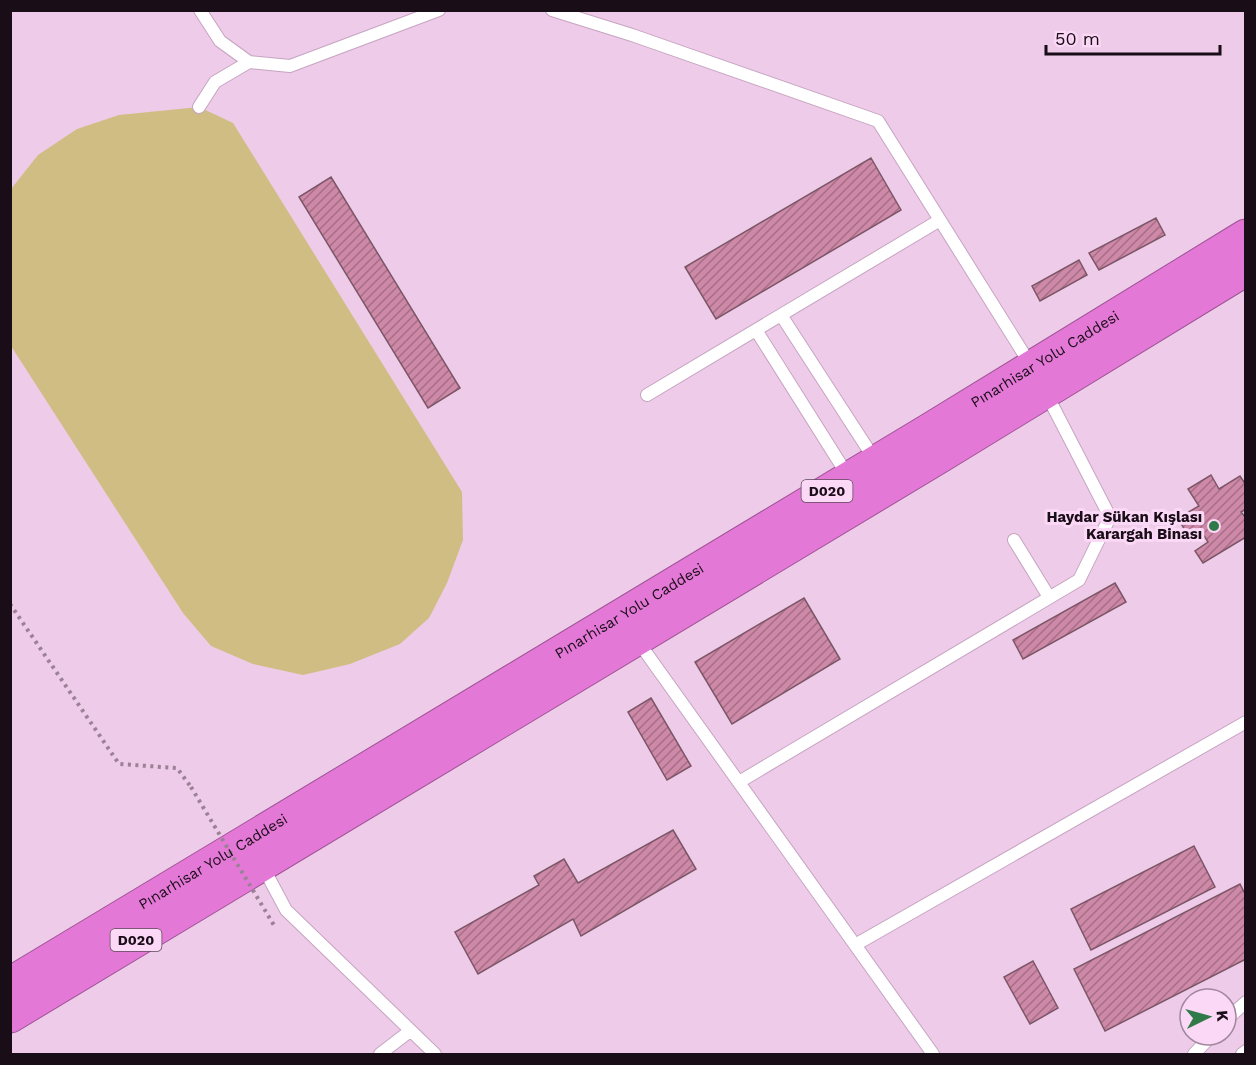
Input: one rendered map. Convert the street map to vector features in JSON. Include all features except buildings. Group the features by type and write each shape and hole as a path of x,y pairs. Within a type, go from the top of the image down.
{"highway":[{"name":"Pınarhisar Yolu Caddesi","path":"10,1016 255,853 1038,379 1245,236"},
{"name":"Pınarhisar Yolu Caddesi","path":"629,627 863,470 1245,269"},
{"name":"Pınarhisar Yolu Caddesi","path":"10,984 255,853"}],"lane":[{"path":"200,10 220,41 249,62 291,66 439,10"},
{"path":"552,10 632,35 878,121 1038,379 1110,517 1079,580 739,782"},
{"path":"199,107 215,82 249,62"},
{"path":"647,395 940,220"},
{"path":"781,315 863,470"},
{"path":"756,330 863,470"},
{"path":"1014,540 1049,597"},
{"path":"629,627 933,1054"},
{"path":"855,945 1245,722"},
{"path":"255,853 286,910 435,1054"},
{"path":"380,1054 410,1031"},
{"path":"1242,1054 1245,1051"}],"path":[{"path":"10,603 119,764 177,768 191,787 275,927"}],"shaded area":[{"path":"199,107 233,123 462,492 463,540 447,583 429,618 400,644 350,664 303,675 253,664 211,646 183,613 11,346 11,189 38,155 77,129 119,115"}],"place":[{"name":"Haydar Sükan Kışlası Karargah Binası","path":"1214,526"}]}
